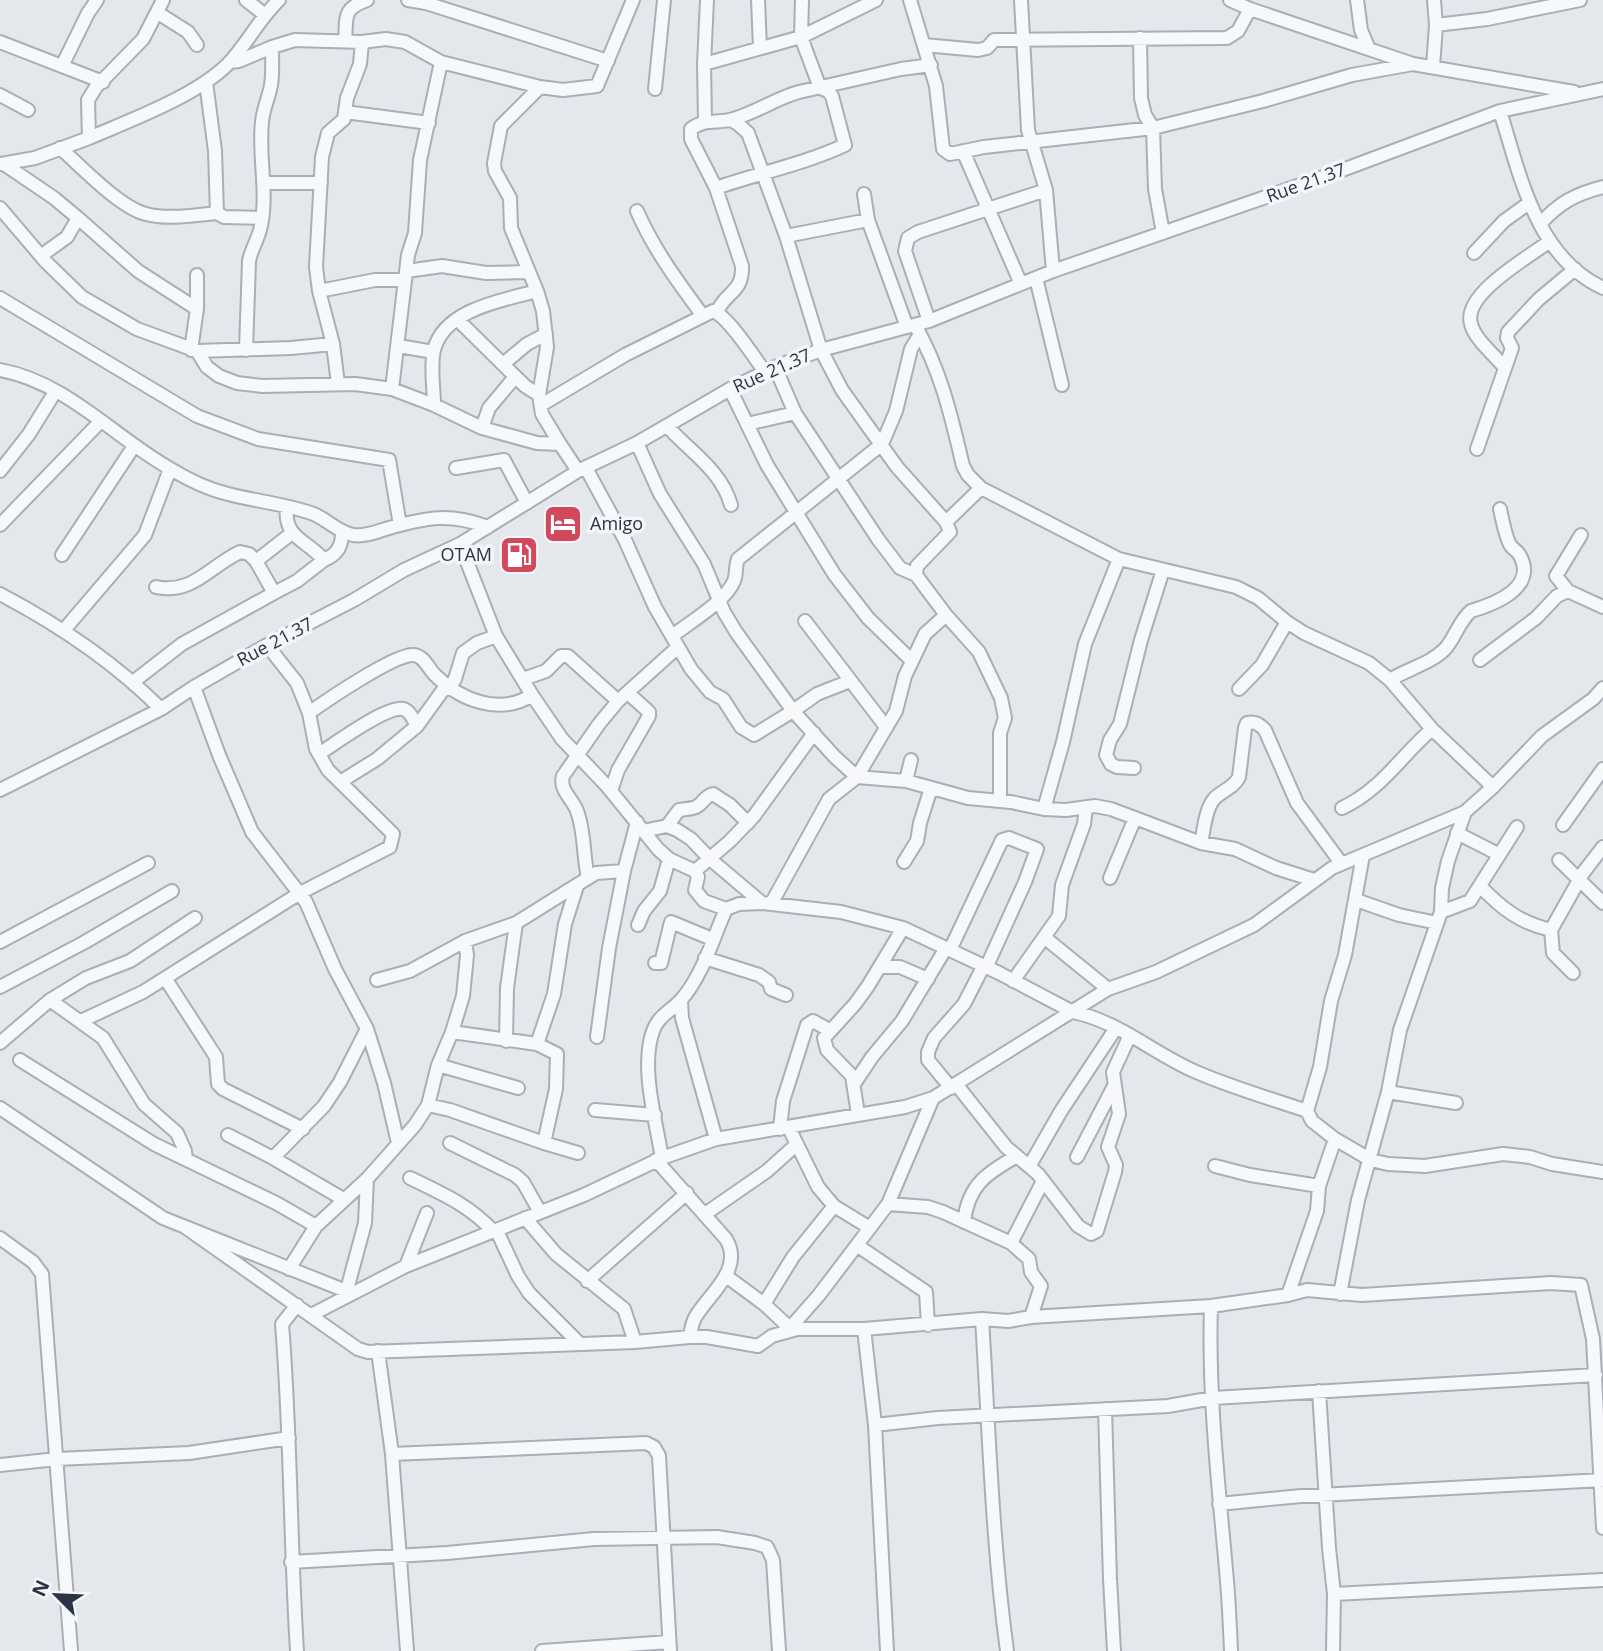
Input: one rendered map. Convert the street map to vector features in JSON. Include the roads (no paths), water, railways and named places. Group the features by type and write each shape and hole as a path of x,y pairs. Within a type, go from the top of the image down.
{"street":[{"path":"62,66 97,0"},
{"path":"89,138 88,100 96,87 142,39 163,0"},
{"path":"246,0 264,15"},
{"path":"2,164 35,158 89,138 156,109 206,82 230,62 264,15 279,0"},
{"path":"345,41 349,9 352,5 367,0"},
{"path":"408,0 426,1 608,61"},
{"path":"230,62 295,40 362,42 386,39 405,42 441,62 540,87 564,90 597,86 633,0"},
{"path":"655,89 664,0"},
{"path":"705,121 704,64 708,0"},
{"path":"758,0 760,48"},
{"path":"802,0 802,37 820,89"},
{"path":"910,0 936,86 943,149 950,154 1001,145 1153,128 1263,101 1352,75 1413,64"},
{"path":"1021,0 1027,119 1046,190 1053,271"},
{"path":"1230,0 1413,64 1586,93"},
{"path":"1357,0 1361,30 1369,49"},
{"path":"1433,67 1436,25 1434,0"},
{"path":"1506,0 1509,15"},
{"path":"1436,25 1509,15 1579,0"},
{"path":"704,64 802,37 871,2"},
{"path":"924,45 978,50 987,48 994,40 1227,38 1238,31 1250,9"},
{"path":"158,13 188,32 197,45"},
{"path":"1140,38 1141,98 1145,116 1153,128 1154,189 1163,233"},
{"path":"0,42 103,82"},
{"path":"338,384 333,344 319,291 316,242 325,140 333,128 342,122 360,64 362,42"},
{"path":"246,350 249,261 260,230 264,183 262,121 271,83 272,47"},
{"path":"392,389 406,276 415,233 420,160 441,62"},
{"path":"717,312 720,305 738,287 742,278 742,266 716,188 691,139 691,129 705,121 731,120 785,96 901,69 931,65"},
{"path":"206,82 215,151 217,213"},
{"path":"540,87 501,126 494,163 495,171 510,198 511,228 537,291 546,334 546,362 540,400 542,414 561,444 582,469 625,540 645,588 696,676 710,692 723,699 747,733 760,733 817,694 850,681"},
{"path":"716,188 762,172 816,159 845,145 832,96 828,91 820,89"},
{"name":"Rue 21.37","path":"0,790 161,709 267,645 354,600 404,570 460,544 582,469 637,443 770,369 821,350 914,329 1053,271 1329,175 1500,111 1603,89"},
{"path":"0,95 28,110"},
{"path":"1500,111 1529,203 1540,225 1550,241 1575,269 1603,288"},
{"path":"345,112 429,123"},
{"path":"731,120 748,134 786,236 821,350 842,390 913,487 951,528 917,566 916,575"},
{"path":"60,148 125,204 139,212 150,215 217,213 224,217 261,218"},
{"path":"963,151 1021,284"},
{"path":"2,164 54,198 138,271 197,309"},
{"path":"264,183 321,183"},
{"path":"1540,225 1561,203 1586,191 1603,187"},
{"path":"929,321 905,251 908,238 918,232 1046,190"},
{"path":"864,194 868,220 914,329 941,378 963,466 981,488 1119,559 1236,587 1258,598 1287,622 1368,663 1390,680 1432,729 1493,788"},
{"path":"1474,253 1504,221 1529,203"},
{"path":"637,211 664,263 703,316"},
{"path":"1,213 82,297 138,329 194,350 246,350 333,344"},
{"path":"43,255 67,237 78,218"},
{"path":"786,236 868,220"},
{"path":"1504,368 1475,334 1470,322 1470,311 1474,301 1499,278 1550,241"},
{"path":"319,291 406,276 442,266 486,272 528,272"},
{"path":"1477,449 1512,348 1507,338 1508,332 1539,299 1575,269"},
{"path":"197,275 194,350 213,372 237,383 275,387 338,384 392,389 435,405 482,428 537,443 561,444"},
{"path":"1036,278 1062,385"},
{"path":"435,405 433,352 445,331 457,319 478,306 537,291"},
{"path":"0,298 197,416 258,439 389,460 400,525"},
{"path":"540,400 708,312 717,312 770,369 795,414 895,562 905,571 916,575 946,615 979,652 1001,698 1005,718 1000,733 1000,801"},
{"path":"457,319 540,400"},
{"path":"537,1044 554,994 565,924 582,882 580,820 561,784 563,776 599,723 675,641 720,599 734,581 738,559 882,444 896,411 914,329"},
{"path":"503,364 546,334"},
{"path":"399,346 433,352"},
{"path":"0,370 25,377 79,404 134,446 170,468 226,494 310,512 354,535 366,535 400,525 455,517 488,527"},
{"path":"482,428 489,408 515,377"},
{"path":"730,389 767,465 816,547 854,602 911,660"},
{"path":"0,471 29,434 55,392"},
{"path":"747,424 795,414"},
{"path":"0,525 101,421"},
{"path":"667,426 707,464 731,505"},
{"path":"637,443 660,494 704,564 736,632 793,712 857,777 906,781 968,798 1044,809 1111,809 1201,843 1235,849 1276,869 1314,880"},
{"path":"62,555 134,446"},
{"path":"456,468 504,460 527,503"},
{"path":"64,629 145,535 170,468"},
{"path":"946,522 981,488"},
{"path":"286,507 287,525 292,533 324,560"},
{"path":"1390,680 1437,656 1453,639 1465,616 1471,611 1511,593 1518,587 1522,580 1522,561 1511,547 1500,509"},
{"path":"133,682 182,644 296,581 338,551 342,543 342,531"},
{"path":"256,561 292,533"},
{"path":"1581,535 1556,576 1568,591 1603,607"},
{"path":"460,544 496,636 562,739 669,859 695,871 698,877 695,890 704,901 726,909 739,904 767,903 841,912 903,928 1073,1012 1085,1014 1116,1028 1193,1071 1307,1111"},
{"path":"156,587 169,590 180,588 201,578 240,552 249,554 256,561 274,593"},
{"path":"1044,809 1063,742 1085,644 1119,559"},
{"path":"1134,768 1117,767 1111,764 1106,755 1111,736 1120,724 1141,640 1163,570"},
{"path":"1480,660 1536,618 1556,596 1568,591"},
{"path":"0,594 64,629 133,682 161,709"},
{"path":"767,903 829,799 857,777 896,711 911,660 925,634 946,615"},
{"path":"805,621 886,727"},
{"path":"1240,689 1262,665 1287,622"},
{"path":"340,782 377,759 417,726 443,690 450,687 463,653 477,643 496,636"},
{"path":"81,1021 143,992 300,893 390,847 393,834 328,770 311,732 309,713 297,683 267,645"},
{"path":"309,713 333,695 395,661 414,654 419,656 436,677 473,699 496,706 516,703 533,695"},
{"path":"523,679 546,670 561,656 568,656 623,697 649,712 618,770 611,791"},
{"path":"194,687 252,832 306,902 335,969 367,1029 384,1083 398,1143"},
{"path":"311,1315 345,1294 406,1266 584,1195 659,1159 716,1139 905,1107 933,1098 1108,989 1156,972 1254,925 1314,880 1342,863 1465,813 1493,788 1542,736 1593,699 1603,688"},
{"path":"319,754 372,720 401,709 406,710 417,726"},
{"path":"1201,843 1210,806 1215,798 1237,782 1245,728 1247,723 1253,722 1265,730 1297,803 1342,863"},
{"path":"1342,808 1378,786 1398,761 1432,729"},
{"path":"695,871 748,823 773,793 814,733"},
{"path":"906,781 911,760"},
{"path":"1563,825 1603,769"},
{"path":"904,862 917,841 919,823 931,788"},
{"path":"667,826 679,810 699,805 706,796 713,793 748,823"},
{"path":"1013,981 1059,916 1062,885 1084,824 1086,807"},
{"path":"1340,1294 1358,1200 1388,1092 1399,1030 1439,918 1442,887 1465,813"},
{"path":"1110,878 1135,818"},
{"path":"640,826 667,826 691,839 710,859 767,903"},
{"path":"597,1037 609,948 624,871 640,826"},
{"path":"1356,900 1399,915 1439,918 1469,901 1517,827"},
{"path":"1457,833 1498,855"},
{"path":"854,1084 902,1021 948,949 1002,840 1009,838 1037,849 1025,882 985,967 964,1004 934,1038 928,1052 928,1060 1017,1156 1030,1165 1078,1226 1088,1234 1095,1233 1116,1165 1108,1147 1119,1114 1113,1069 1130,1035"},
{"path":"1573,973 1553,953 1551,930 1578,882 1603,847"},
{"path":"1363,855 1345,955 1329,1013 1320,1067 1307,1111 1312,1121 1335,1139 1371,1160 1424,1166 1503,1154 1603,1172"},
{"path":"638,925 644,911 660,891 669,859"},
{"path":"1559,860 1578,882 1603,903"},
{"path":"0,942 148,863"},
{"path":"377,980 410,971 465,942 516,923 596,873 624,871"},
{"path":"1480,886 1501,908 1514,917 1551,930"},
{"path":"0,987 85,942 172,891"},
{"path":"690,1337 697,1314 726,1276 731,1248 659,1159 649,1075 651,1038 662,1016 681,1000 705,958 726,909"},
{"path":"0,1043 50,1000 86,978 130,961 195,918"},
{"path":"655,963 661,963 671,922 712,939"},
{"path":"506,1041 507,988 516,923"},
{"path":"858,1114 854,1084 849,1072 825,1047 824,1038 855,1004 903,928"},
{"path":"1044,937 1108,989"},
{"path":"289,1269 316,1226 367,1179 415,1125 428,1105 438,1065 463,996 467,955 465,942"},
{"path":"705,958 760,975 769,982 771,989 786,995"},
{"path":"880,967 900,967 928,979"},
{"path":"165,978 216,1057 218,1084 303,1129"},
{"path":"50,1000 103,1038 144,1104 177,1133 186,1159"},
{"path":"681,1000 682,1018 716,1139"},
{"path":"829,1030 813,1021 807,1026 785,1094 785,1129 797,1144 818,1186 834,1206 870,1228"},
{"path":"1030,1165 1060,1111 1116,1028"},
{"path":"273,1158 324,1107 367,1029"},
{"path":"452,1032 537,1044 557,1054 556,1088 544,1143"},
{"path":"20,1060 154,1144 276,1203 316,1226"},
{"path":"438,1065 518,1088"},
{"path":"1077,1157 1115,1086"},
{"path":"1388,1092 1456,1103"},
{"path":"791,1329 888,1204 933,1098"},
{"path":"428,1105 578,1153"},
{"path":"0,1108 163,1218 345,1294"},
{"path":"595,1110 655,1115"},
{"path":"228,1135 343,1199"},
{"path":"1288,1295 1317,1211 1319,1186 1335,1139"},
{"path":"450,1143 515,1175 523,1182 540,1212"},
{"path":"705,1214 767,1171 797,1144"},
{"path":"964,1222 969,1198 982,1179 1017,1156"},
{"path":"1215,1166 1250,1175 1319,1186"},
{"path":"410,1178 455,1199 476,1213 495,1231 529,1293 580,1343"},
{"path":"345,1294 365,1223 367,1179"},
{"path":"1011,1243 1044,1181"},
{"path":"587,1281 687,1193"},
{"path":"888,1204 928,1208 1011,1243 1029,1259 1031,1272 1040,1282 1041,1289 1031,1317"},
{"path":"764,1304 793,1257 834,1206"},
{"path":"406,1266 428,1213"},
{"path":"525,1218 556,1254 624,1309 635,1342"},
{"path":"185,1227 358,1349 378,1351 635,1342 690,1337 707,1337 758,1346 772,1336 791,1329 864,1329 1211,1306 1307,1290 1340,1294 1391,1294 1550,1283 1581,1285 1593,1339 1603,1528"},
{"path":"0,1238 33,1262 42,1273 71,1651"},
{"path":"858,1245 926,1292 928,1325"},
{"path":"726,1276 764,1304 791,1329"},
{"path":"297,1305 282,1324 289,1438 291,1562 298,1651"},
{"path":"1211,1306 1210,1341 1219,1504 1228,1584 1231,1651"},
{"path":"982,1320 986,1416 1007,1651"},
{"path":"864,1329 875,1424 887,1651"},
{"path":"378,1351 392,1454 407,1651"},
{"path":"875,1424 938,1418 1168,1406 1213,1398 1596,1375"},
{"path":"1319,1391 1334,1594 1333,1651"},
{"path":"1105,1409 1114,1651"},
{"path":"0,1465 57,1459 189,1453 289,1438"},
{"path":"392,1454 646,1443 654,1447 659,1457 669,1646 542,1651"},
{"path":"1219,1504 1602,1481"},
{"path":"291,1562 594,1539 717,1536 767,1547 773,1560 779,1651"},
{"path":"1334,1594 1603,1580"}],"place":[{"name":"Amigo","path":"563,524"},
{"name":"OTAM","path":"519,555"}]}
